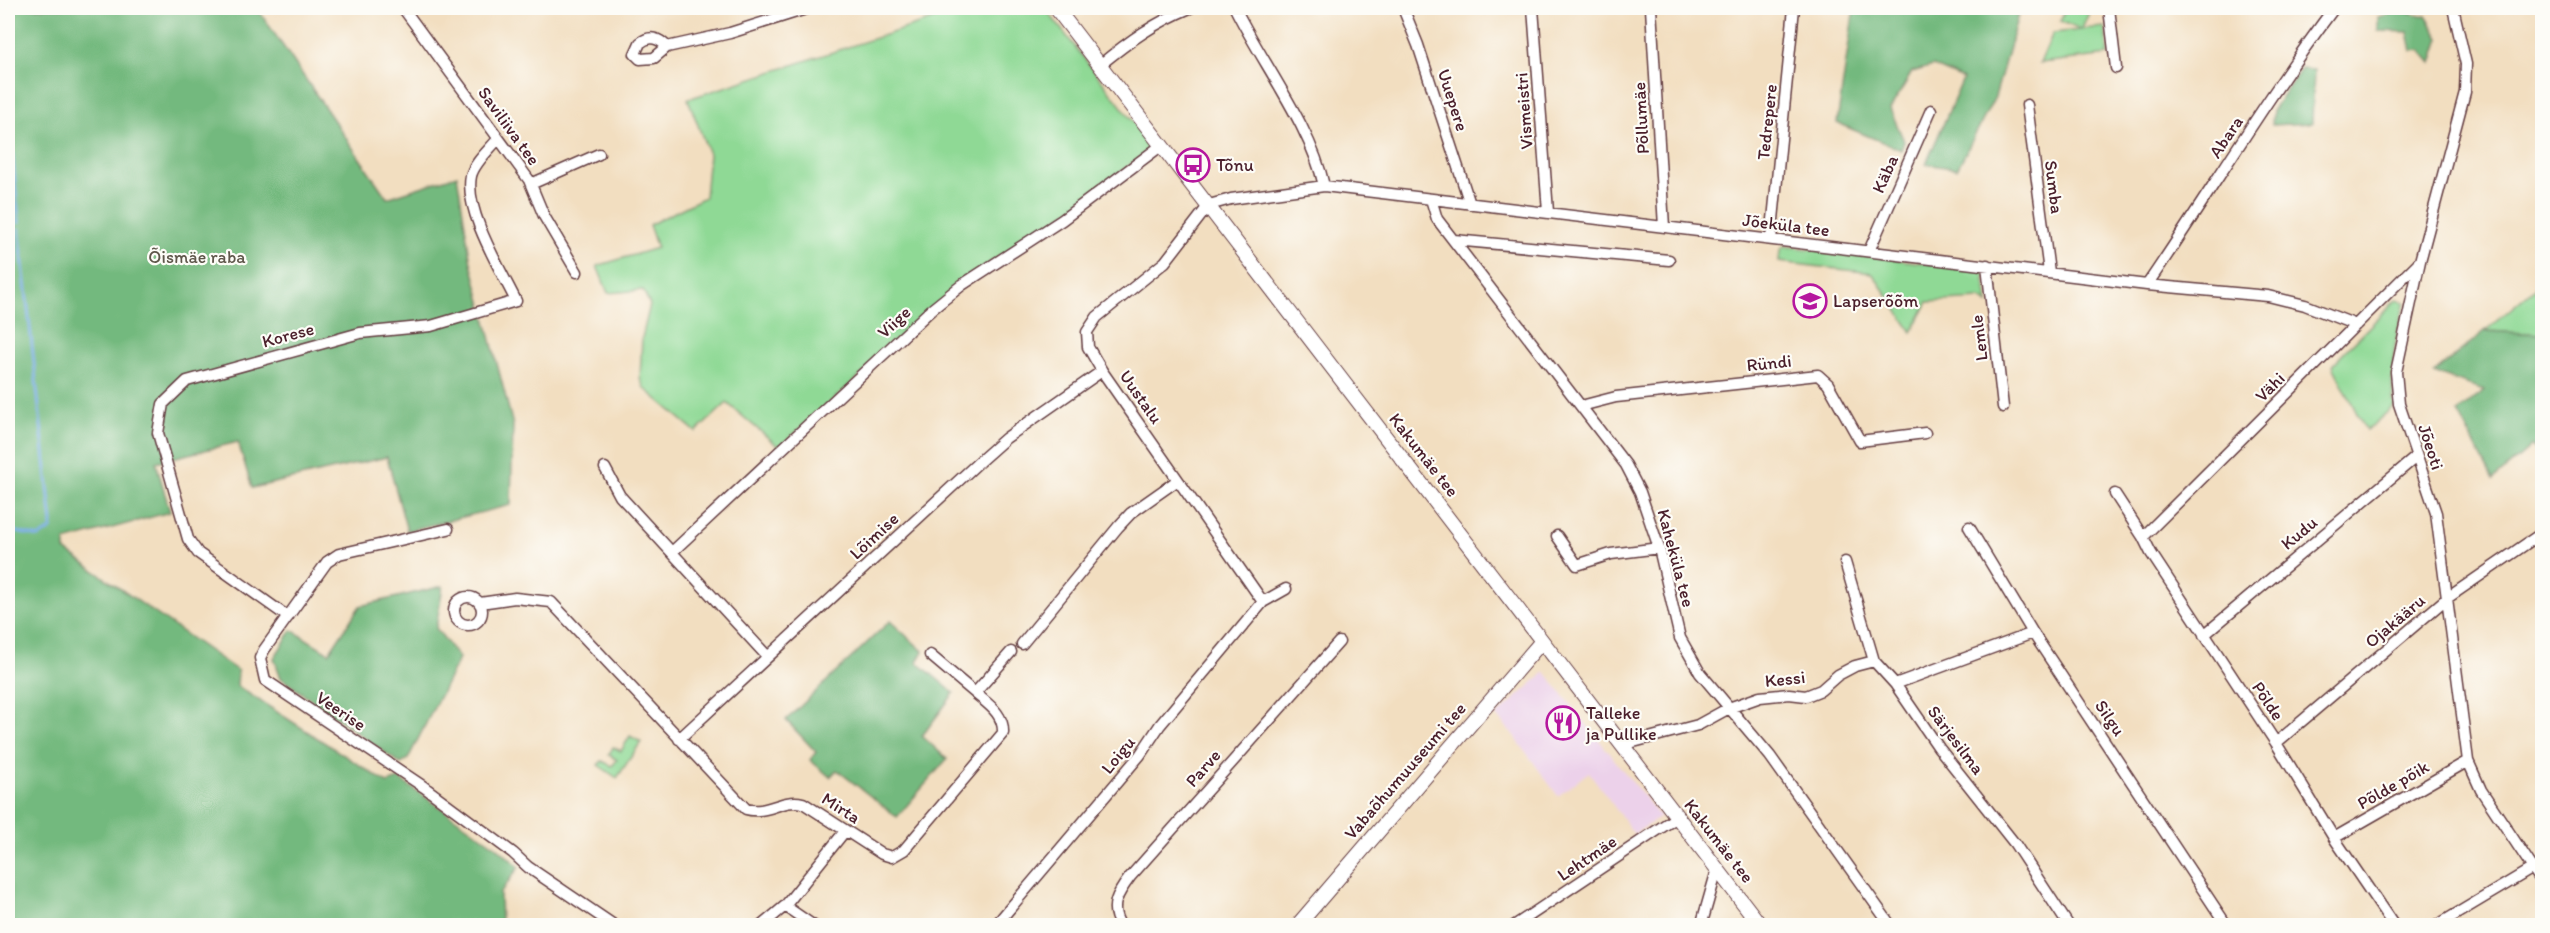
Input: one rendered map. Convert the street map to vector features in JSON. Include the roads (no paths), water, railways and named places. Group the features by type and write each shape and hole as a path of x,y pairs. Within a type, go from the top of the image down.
{"street":[{"name":"Saviliiva tee","path":"403,8 531,184 544,216 577,272"},
{"path":"667,47 660,40 649,38 637,47 636,57 654,58 667,47 730,33 809,8"},
{"name":"Kakumäe tee","path":"1056,8 1493,574 1761,926"},
{"path":"1100,65 1131,39 1167,18 1190,8"},
{"path":"1235,8 1287,99 1320,167 1324,186"},
{"name":"Uuepere","path":"1403,8 1418,45 1470,204"},
{"name":"Vismeistri","path":"1533,8 1548,213"},
{"name":"Põllumäe","path":"1651,8 1664,227"},
{"name":"Tedrepere","path":"1771,240 1794,8"},
{"path":"2109,8 2116,68"},
{"name":"Abara","path":"2147,285 2253,127 2288,69 2334,8"},
{"name":"Jõeoti","path":"2453,8 2466,64 2465,92 2420,261 2396,372 2400,404 2436,513 2468,760 2481,790 2542,882"},
{"name":"Sumba","path":"2027,105 2049,272"},
{"name":"Käba","path":"1869,251 1931,110"},
{"name":"Korese","path":"288,617 198,553 188,539 158,433 163,404 187,381 230,368 360,333 431,326 516,301 480,225 472,201 471,176 475,167 498,139"},
{"name":"Viige","path":"672,552 930,310 962,285 1062,220 1162,145"},
{"path":"531,184 599,154"},
{"name":"Jõeküla tee","path":"1209,205 1231,199 1324,186 2147,285 2268,296 2305,305 2356,325"},
{"name":"Kaheküla tee","path":"1431,199 1437,219 1626,465 1641,492 1659,548 1680,638 1700,673 1770,756 1891,926"},
{"name":"Uustalu","path":"1209,205 1165,262 1097,317 1086,332 1088,346 1102,371 1263,602"},
{"path":"1454,240 1669,260"},
{"name":"Vähi","path":"2143,537 2420,261"},
{"name":"Lemle","path":"1986,265 2003,407"},
{"name":"Lõimise","path":"679,739 1006,438 1102,371"},
{"name":"Ründi","path":"1581,406 1616,397 1818,375 1828,384 1860,441 1925,433"},
{"name":"Kudu","path":"2204,635 2416,457"},
{"path":"605,468 620,496 767,656"},
{"path":"1022,644 1131,513 1178,480"},
{"name":"Põlde","path":"2115,494 2143,537 2151,554 2276,743 2334,838 2394,926"},
{"name":"Silgu","path":"1969,527 2033,633 2227,926"},
{"name":"Veerise","path":"448,529 339,554 327,562 260,658 265,680 424,787 513,853 528,867 615,926"},
{"name":"Ojakääru","path":"2276,743 2446,599 2542,533"},
{"path":"1557,536 1577,565 1611,554 1659,548"},
{"name":"Särjesilma","path":"1845,562 1874,661 1895,684 1939,747 2014,844 2069,926"},
{"path":"1263,602 1286,589"},
{"name":"Mirta","path":"480,603 515,598 551,602 746,809 764,811 792,800 803,803 882,854 892,857 904,850 1004,733 1004,723 1000,716 975,693"},
{"name":"Loigu","path":"995,926 1140,755 1160,725 1263,602"},
{"path":"1895,684 2033,633"},
{"name":"Vabaõhumuuseumi tee","path":"1297,926 1542,641"},
{"name":"Parve","path":"1121,926 1116,918 1114,904 1118,893 1130,877 1339,642"},
{"path":"930,656 975,693 1011,652"},
{"name":"Kessi","path":"1622,746 1698,725 1729,708 1761,698 1789,694 1806,696 1821,690 1838,675 1855,666 1874,661"},
{"name":"Põlde põik","path":"2334,838 2468,760"},
{"name":"Lehtmäe","path":"1515,926 1677,817"},
{"path":"761,926 785,906 845,831"},
{"path":"2436,926 2532,868"},
{"path":"1701,926 1715,877 1720,872"},
{"path":"785,906 814,926"}],"waterway":[{"path":"8,111 19,223"},
{"path":"8,530 39,537 51,529 52,523 19,229"}],"place":[{"name":"Tõnu","path":"1193,165"},
{"name":"Lapserõõm","path":"1810,301"},
{"name":"Talleke ja Pullike","path":"1563,723"}],"park label":[{"name":"Õismäe raba","path":"197,257"}]}
